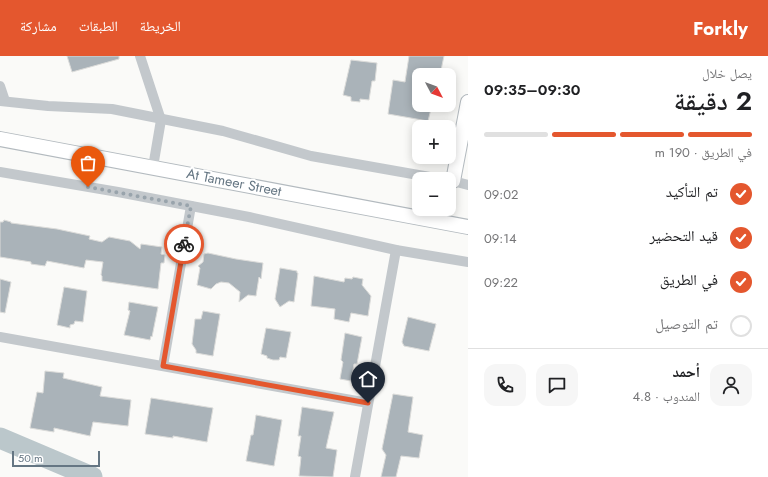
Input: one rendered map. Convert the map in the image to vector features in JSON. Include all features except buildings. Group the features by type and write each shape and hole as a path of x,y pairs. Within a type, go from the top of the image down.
{"main road":[{"path":"450,172 468,102"},
{"name":"At Tameer Street","path":"0,139 462,225"},
{"path":"462,225 468,232"}],"street":[{"path":"140,56 161,120 154,167"},
{"path":"0,86 3,101 48,106 112,109 161,120 223,131 311,156 412,174"},
{"path":"0,172 118,192 249,217 396,250 468,262"},
{"path":"456,182 468,184"},
{"path":"163,366 191,206"},
{"path":"355,477 396,250"},
{"path":"0,337 368,403"}],"waterway":[{"path":"0,438 92,477"}],"way so far":[{"path":"88,187 191,206 184,244"}],"route":[{"path":"184,244 163,366 368,403"}]}
